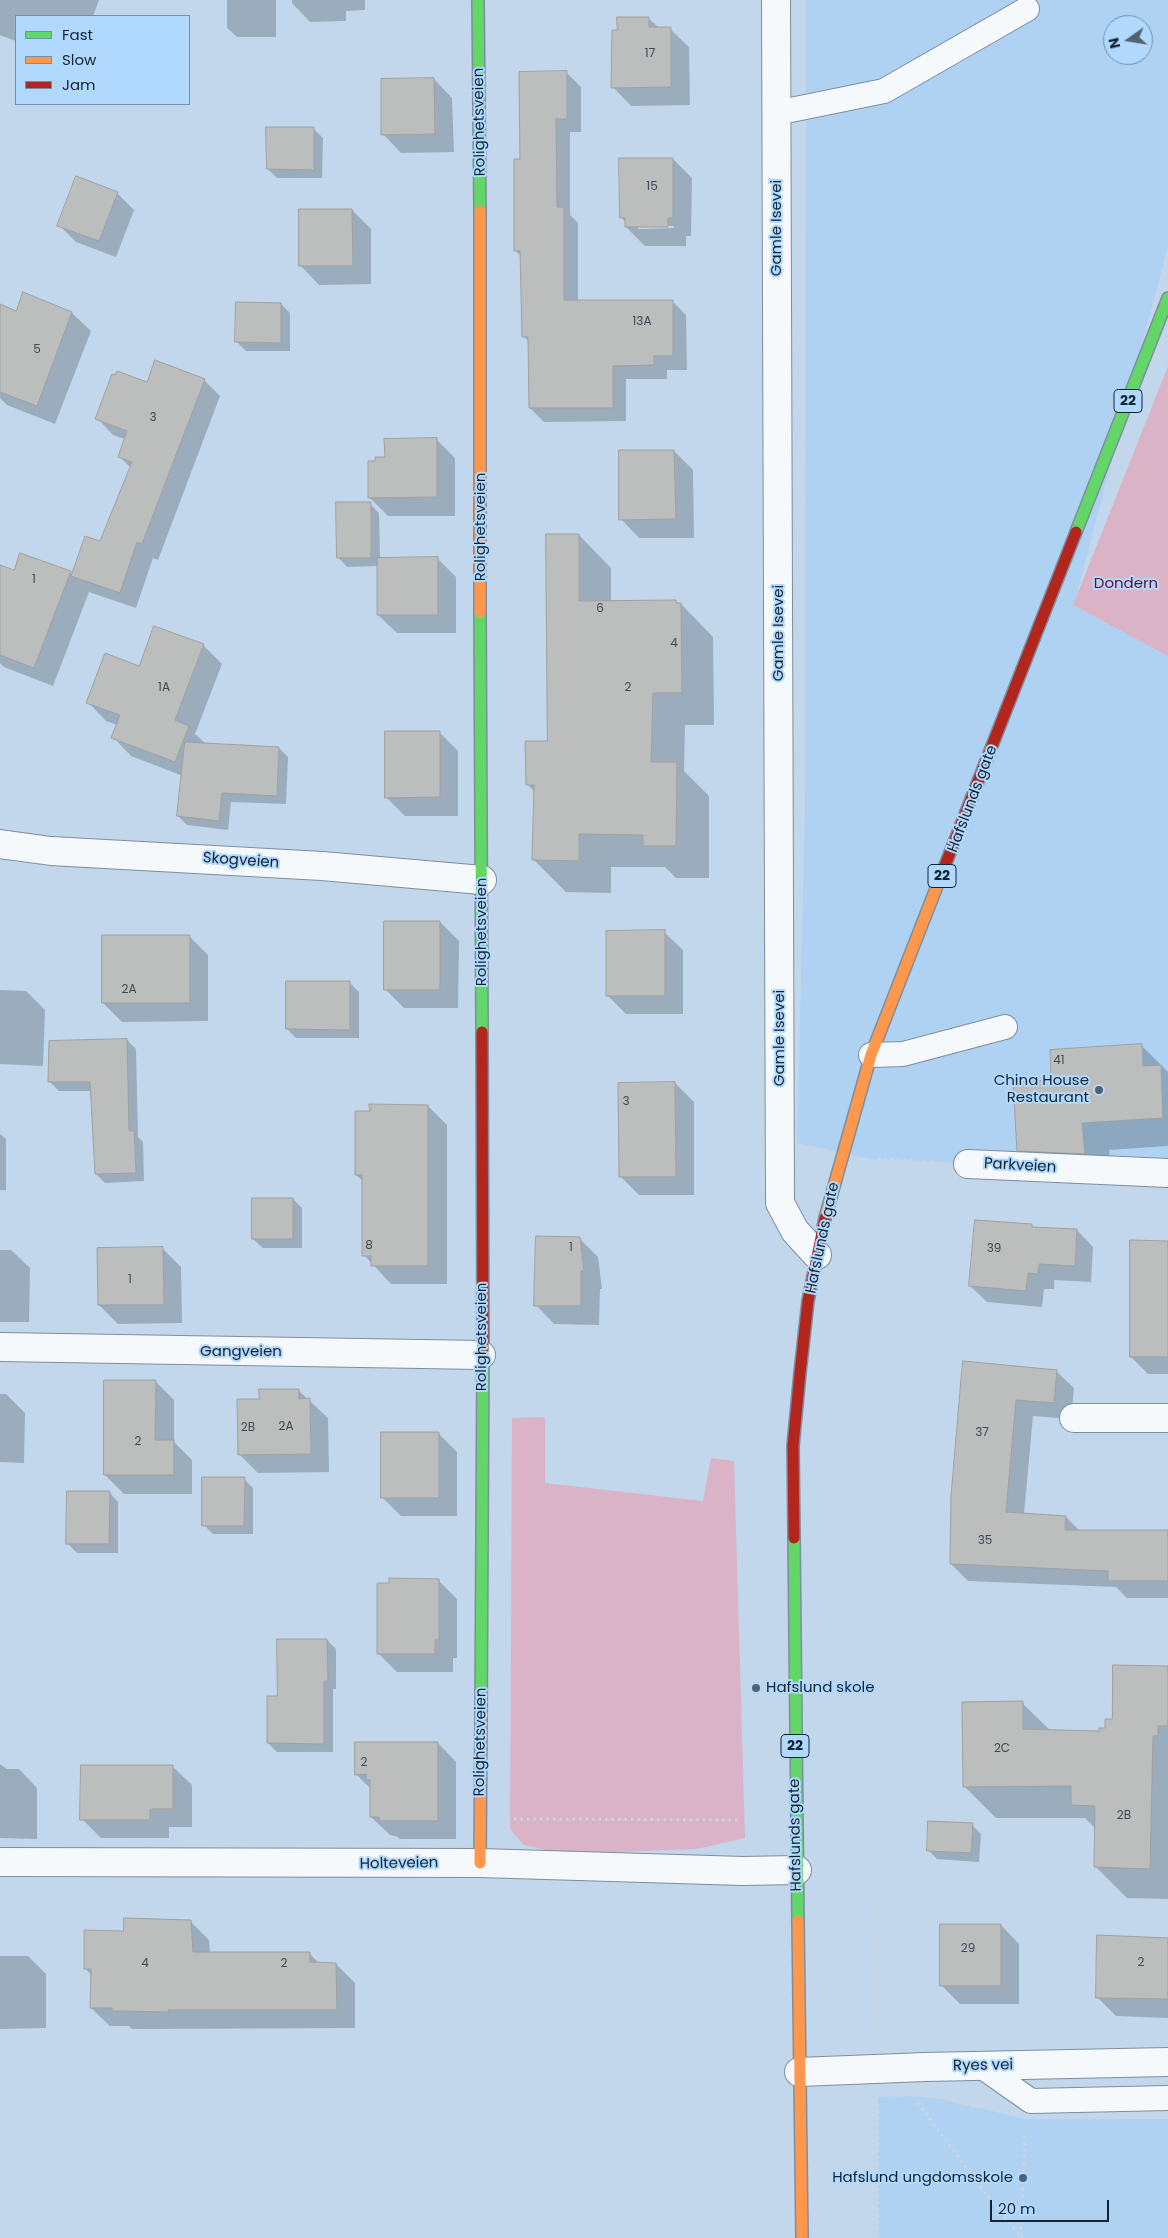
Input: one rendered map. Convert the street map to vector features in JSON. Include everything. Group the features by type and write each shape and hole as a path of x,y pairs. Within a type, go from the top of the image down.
{"main road":[{"name":"Rolighetsveien","path":"478,0 481,227 482,880 482,1718 480,1863"},
{"name":"Hafslunds gate","path":"802,2238 792,1446 803,1339 817,1255 842,1153 871,1055 1168,298"}],"street":[{"name":"Gamle Isevei","path":"776,0 780,1203 794,1231 817,1255"},
{"name":"Skogveien","path":"0,844 51,851 313,865 482,880"},
{"name":"Parkveien","path":"968,1164 1168,1173"},
{"name":"Gangveien","path":"0,1347 189,1352 481,1355"},
{"path":"1074,1418 1168,1418"},
{"name":"Holteveien","path":"0,1862 480,1863 743,1871 797,1870"},
{"name":"Ryes vei","path":"799,2072 1168,2062"}],"lane":[{"path":"776,113 884,91 1027,9"},
{"path":"871,1055 903,1054 1005,1027"},
{"path":"981,2066 1031,2101 1168,2098"}],"path":[{"name":"Parkveien","path":"872,1159 968,1164"},
{"path":"480,1819 741,1820"},
{"path":"848,1821 874,1819 878,2238"},
{"path":"913,2096 992,2202 1021,2237"},
{"path":"1021,2237 1025,2119 1031,2101"}],"shaded area":[{"path":"806,0 1168,0 1168,246 1074,605 1168,656 1168,1173 872,1159 797,1143 805,804"},
{"name":"Hafslund ungdomsskole","path":"913,2096 942,2099 1025,2119 1168,2119 1168,2238 878,2238 878,2097"}],"green space":[{"name":"Dondern","path":"1168,366 1168,656 1073,605"},
{"path":"545,1417 545,1483 703,1501 711,1458 734,1461 745,1838 697,1849 563,1854 524,1845 510,1829 512,1418"}],"building":[{"path":"617,17 649,17 649,27 671,27 671,87 611,88 612,30 617,30"},
{"path":"567,71 567,119 556,119 557,207 564,207 564,300 673,300 673,356 654,356 654,365 613,366 613,408 529,408 528,337 522,337 520,251 514,251 514,159 520,159 519,72"},
{"path":"434,78 435,134 381,135 381,79"},
{"path":"266,127 314,127 314,170 267,169"},
{"path":"619,158 673,158 673,218 668,218 668,227 625,227 625,218 620,218"},
{"path":"76,176 118,192 99,241 57,226"},
{"path":"299,209 352,209 353,266 299,266"},
{"path":"23,292 72,312 37,406 0,392 0,304 16,311"},
{"path":"236,302 281,303 281,343 235,342"},
{"path":"155,360 205,379 142,544 137,542 120,593 71,576 85,536 100,541 132,462 118,457 127,431 95,419 112,374 115,375 117,371 147,382"},
{"path":"437,438 437,497 368,498 368,461 375,461 375,457 385,457 384,439"},
{"path":"619,450 674,450 676,519 619,520"},
{"path":"336,502 371,502 371,558 337,558"},
{"path":"546,534 579,534 579,601 676,600 676,603 681,603 682,693 653,693 651,762 677,762 676,846 643,846 643,835 579,834 579,861 532,860 534,785 526,785 525,741 547,741"},
{"path":"20,553 71,571 34,668 0,655 0,565 14,570"},
{"path":"438,557 438,615 377,615 377,558"},
{"path":"154,626 204,644 175,720 189,726 175,762 111,738 120,715 86,703 105,653 139,666"},
{"path":"385,731 440,731 440,797 385,798"},
{"path":"185,742 279,747 277,796 222,793 219,821 177,816"},
{"path":"384,921 440,921 440,990 384,990"},
{"path":"665,930 665,996 606,996 606,931"},
{"path":"102,935 190,935 190,1003 102,1003"},
{"path":"286,981 350,981 350,1030 286,1029"},
{"path":"127,1039 129,1131 134,1131 136,1173 95,1174 90,1082 48,1082 49,1041"},
{"path":"1142,1044 1143,1066 1161,1065 1163,1118 1082,1123 1085,1154 1017,1151 1013,1082 1051,1080 1050,1050"},
{"path":"675,1082 676,1177 619,1177 618,1083"},
{"path":"369,1104 428,1105 428,1266 371,1266 371,1256 362,1256 362,1175 355,1175 355,1111 370,1111"},
{"path":"252,1198 293,1198 293,1239 252,1239"},
{"path":"975,1220 1032,1224 1032,1227 1077,1229 1075,1266 1039,1264 1038,1274 1028,1273 1026,1291 969,1286"},
{"path":"536,1236 580,1237 584,1271 581,1271 581,1306 534,1306"},
{"path":"1130,1240 1168,1241 1168,1357 1130,1357"},
{"path":"163,1247 164,1305 98,1305 97,1248"},
{"path":"963,1361 1057,1370 1054,1403 1016,1400 1006,1512 1066,1516 1065,1530 1168,1530 1168,1581 1108,1581 1108,1571 950,1564 951,1496"},
{"path":"104,1380 156,1380 155,1440 174,1440 174,1475 104,1475"},
{"path":"259,1389 299,1389 299,1399 310,1398 311,1454 238,1455 237,1399 259,1399"},
{"path":"381,1432 439,1432 439,1498 381,1498"},
{"path":"202,1477 245,1477 244,1526 202,1526"},
{"path":"67,1491 110,1491 109,1544 66,1544"},
{"path":"389,1578 439,1579 439,1640 435,1640 435,1654 377,1654 377,1583 389,1583"},
{"path":"277,1639 327,1639 328,1681 324,1681 324,1744 267,1743 267,1696 277,1696"},
{"path":"1113,1665 1168,1666 1168,1726 1158,1726 1158,1736 1153,1736 1150,1869 1094,1867 1095,1806 1071,1805 1071,1786 963,1787 962,1702 1023,1701 1023,1729 1099,1731 1099,1728 1105,1728 1105,1719 1112,1719"},
{"path":"355,1742 438,1742 438,1821 380,1821 379,1817 370,1817 370,1780 366,1780 366,1774 355,1775"},
{"path":"81,1765 173,1765 173,1809 150,1809 150,1820 80,1820"},
{"path":"928,1821 973,1823 971,1853 927,1851"},
{"path":"124,1918 191,1920 193,1952 310,1952 310,1962 336,1963 337,2010 168,2010 169,2012 112,2011 112,2008 90,2008 91,1969 84,1969 84,1930 123,1931"},
{"path":"940,1924 1001,1924 1001,1986 940,1986"},
{"path":"1097,1935 1168,1938 1168,1999 1096,1998"}],"traffic: fast":[{"path":"478,0 480,211"},
{"path":"1076,532 1168,298"},
{"path":"480,612 482,1032"},
{"path":"481,1716 483,1350"},
{"path":"794,1538 798,1921"}],"traffic: slow":[{"path":"480,211 480,612"},
{"path":"825,1218 871,1055 944,868"},
{"path":"480,1863 481,1716"},
{"path":"798,1921 802,2238"}],"traffic: jam":[{"path":"944,868 1076,532"},
{"path":"482,1032 483,1350"},
{"path":"794,1538 793,1446 800,1373 808,1301 825,1218"}],"place":[{"name":"China House Restaurant","path":"1099,1090"},
{"name":"Hafslund skole","path":"756,1688"},
{"name":"Hafslund ungdomsskole","path":"1023,2178"}]}
